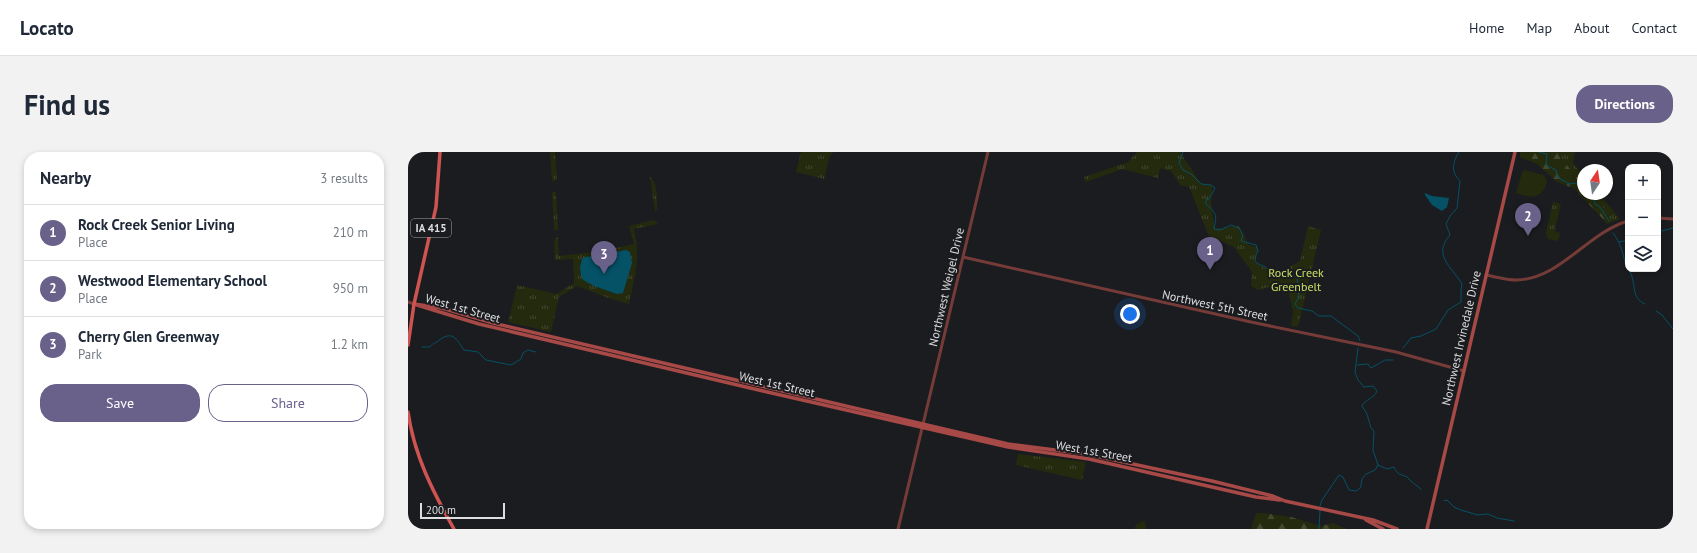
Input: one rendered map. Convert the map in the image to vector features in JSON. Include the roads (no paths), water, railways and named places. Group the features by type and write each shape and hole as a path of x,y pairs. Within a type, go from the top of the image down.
{"main road":[{"name":"IA 415","path":"408,345 414,304 435,211 439,183 440,152"},
{"name":"Northwest Irvinedale Drive","path":"1427,529 1515,152"},
{"name":"West 1st Street","path":"414,304 442,308 493,323 923,425 1015,445 1086,454 1212,481 1308,506 1378,522 1397,529"},
{"path":"408,412 414,443 421,464 430,485 454,529"},
{"name":"West 1st Street","path":"1361,518 1383,529"}],"street":[{"name":"Northwest Weigel Drive","path":"898,529 988,152"},
{"path":"1661,218 1673,219"},
{"path":"1486,274 1514,280 1524,280 1538,276 1551,270 1602,233 1625,223"},
{"name":"Northwest 5th Street","path":"963,257 1251,322 1396,352 1464,371"},
{"path":"408,302 414,304"}],"water":[{"path":"1425,193 1432,196 1449,198 1447,207 1442,211 1432,205"},
{"path":"626,250 630,252 632,263 623,293 617,294 594,286 583,280 580,267 582,259 585,257"}],"waterway":[{"path":"1183,152 1179,163 1183,170 1191,174 1201,184 1211,185 1215,188 1209,199 1206,200 1206,204 1215,215 1216,220 1214,229 1220,230 1231,225 1239,228 1243,235 1241,241 1256,245 1258,251 1255,259 1257,263 1268,269 1271,275 1277,276 1282,272 1297,277 1299,297 1295,304 1298,308 1312,311 1319,316 1331,316 1358,336 1360,341"},
{"path":"1403,348 1411,338 1421,336 1436,329 1448,310 1461,302 1462,284 1443,255 1445,242 1450,235 1446,224 1450,216 1457,208 1460,181 1455,174 1454,164 1459,152"},
{"path":"1539,152 1547,154 1546,165 1556,170 1557,177 1570,184 1577,183"},
{"path":"1594,200 1595,204 1600,207 1609,221"},
{"path":"1661,231 1673,228"},
{"path":"1613,233 1620,245 1626,266 1631,274 1636,295 1645,304"},
{"path":"1619,242 1625,241"},
{"path":"1656,311 1662,315 1673,329"},
{"path":"422,347 430,347 443,338 450,336 456,339 464,350 478,352 486,360 511,365 521,359 523,353 528,350 536,352"},
{"path":"1320,506 1322,500 1339,475 1343,477 1349,490 1356,491 1361,487 1363,477 1375,470 1378,465 1373,450 1374,431 1371,428 1367,414 1362,406 1374,396 1377,391 1373,386 1364,387 1358,380 1355,372 1358,348"},
{"path":"1357,365 1368,364 1371,368 1385,360 1393,360"},
{"path":"1378,465 1387,469 1394,467 1398,473 1407,477 1421,489"},
{"path":"1444,501 1447,500 1454,507 1478,515 1488,514 1497,518 1514,521"},
{"path":"1319,529 1320,510"}],"place":[{"name":"Westwood Elementary School","path":"1528,236"},
{"name":"Rock Creek Senior Living","path":"1210,270"},
{"name":"Cherry Glen Greenway","path":"604,274"}],"park label":[{"name":"Rock Creek Greenbelt","path":"1296,279"}]}
